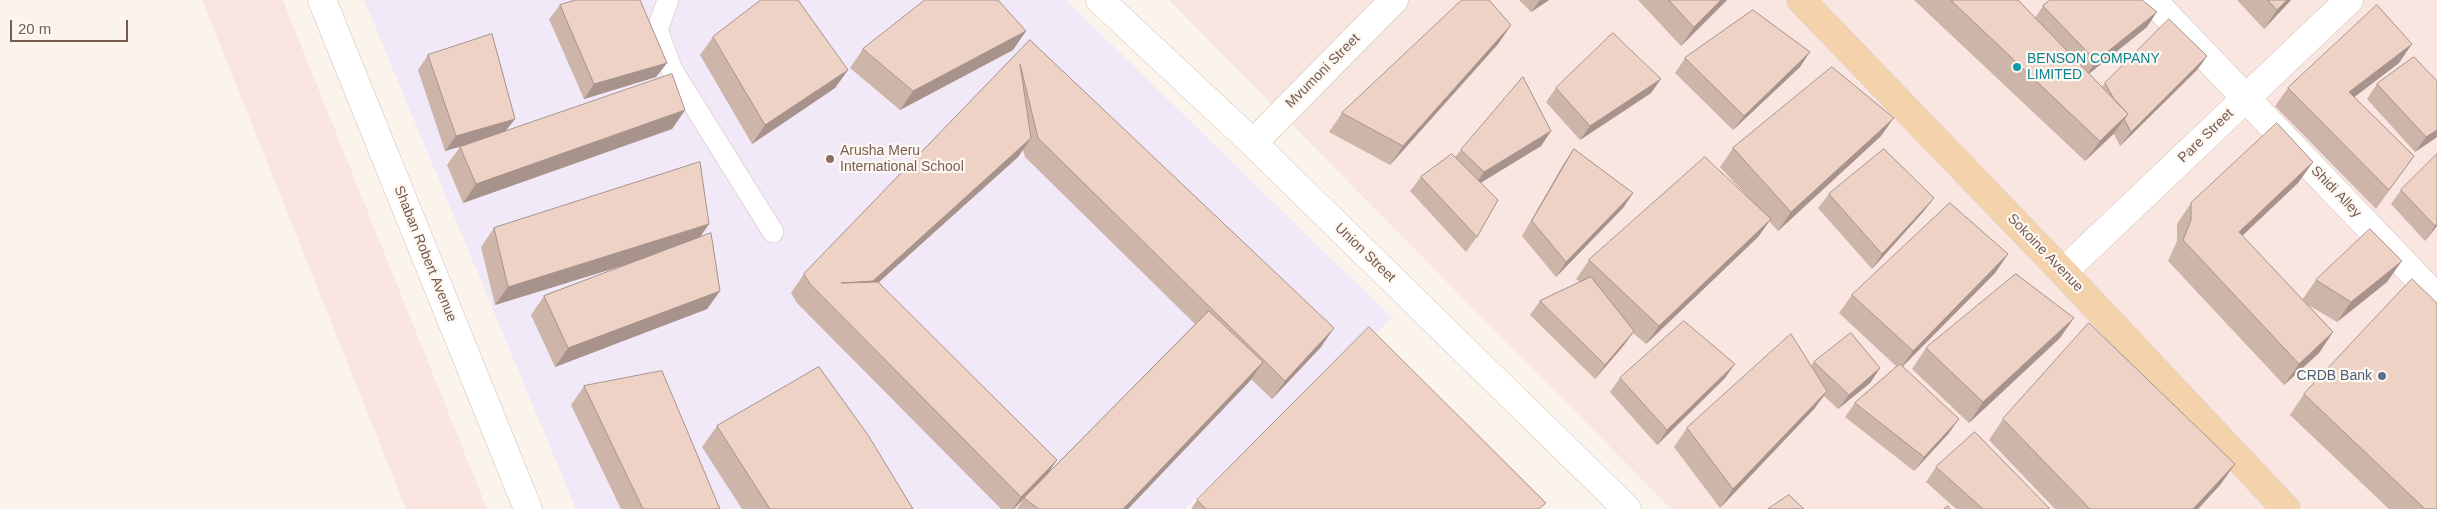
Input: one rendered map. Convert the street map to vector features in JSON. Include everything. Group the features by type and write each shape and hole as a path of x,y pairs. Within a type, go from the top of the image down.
{"main road":[{"name":"Sokoine Avenue","path":"1801,0 2063,272 2286,509"}],"street":[{"name":"Shaban Robert Avenue","path":"322,0 528,509"},
{"name":"Union Street","path":"1100,0 1253,143 1627,509"},
{"name":"Mvumoni Street","path":"1253,143 1394,0"},
{"name":"Shidi Alley","path":"2152,0 2437,298"},
{"name":"Pare Street","path":"2063,272 2349,0"}],"lane":[{"path":"668,0 657,30 672,70 773,232"}],"shaded area":[{"path":"202,0 283,0 487,509 406,509"},
{"name":"Arusha Meru International School","path":"364,0 1066,0 1392,318 1185,509 576,509"},
{"path":"1169,0 2437,0 2437,509 1671,509"}],"building":[{"path":"576,0 640,0 667,63 594,84 560,5"},
{"path":"761,0 798,0 848,70 765,125 713,37"},
{"path":"925,0 998,0 1026,31 913,91 863,49"},
{"path":"1462,0 1489,0 1511,25 1403,146 1342,113"},
{"path":"1669,0 1721,0 1694,27"},
{"path":"1951,0 2018,0 2128,114 2100,141"},
{"path":"2050,0 2142,0 2157,12 2096,61 2043,6"},
{"path":"2268,0 2287,0 2277,10"},
{"path":"2377,5 2412,44 2349,92 2414,156 2389,190 2288,88"},
{"path":"1753,10 1810,52 1744,116 1685,58"},
{"path":"2169,19 2207,56 2131,132 2124,119 2128,114 2114,99 2105,83"},
{"path":"1613,33 1661,79 1590,126 1556,88"},
{"path":"492,34 515,119 456,136 428,55"},
{"path":"1030,40 1334,328 1285,381 1038,138 1020,64 1031,138 873,281 841,283 878,282 1057,460 1021,497 810,284 804,274"},
{"path":"2414,57 2437,81 2437,130 2426,137 2377,84"},
{"path":"1832,67 1894,118 1791,212 1733,148"},
{"path":"672,74 685,110 476,184 460,147"},
{"path":"1523,77 1551,131 1484,172 1461,150"},
{"path":"2277,123 2313,162 2239,232 2333,332 2299,364 2183,240 2191,220 2191,203"},
{"path":"1574,149 1633,193 1566,262 1532,221"},
{"path":"1884,149 1934,198 1882,254 1829,194"},
{"path":"1452,154 1498,200 1477,237 1421,177"},
{"path":"2437,154 2437,224 2435,226 2401,190"},
{"path":"1705,157 1771,219 1659,326 1589,260"},
{"path":"700,162 709,224 508,287 494,228"},
{"path":"1950,203 2008,254 1913,351 1852,295"},
{"path":"2370,229 2402,261 2351,302 2316,280"},
{"path":"711,233 720,291 568,348 544,296"},
{"path":"2016,274 2074,318 1983,402 1926,348"},
{"path":"1591,277 1634,331 1605,365 1540,301"},
{"name":"CRDB Bank","path":"2412,279 2437,303 2437,509 2425,509 2304,394"},
{"path":"1209,311 1263,362 1123,509 1039,509 1024,498"},
{"path":"1684,321 1735,364 1667,430 1620,378"},
{"path":"2089,323 2235,464 2193,509 2090,509 2003,419"},
{"path":"1369,327 1546,503 1539,509 1206,509 1197,500"},
{"path":"1851,333 1880,368 1849,395 1814,362"},
{"path":"1791,334 1827,391 1733,489 1687,428"},
{"path":"1900,364 1959,419 1924,457 1855,403"},
{"path":"819,367 868,435 913,509 770,509 717,426"},
{"path":"662,371 720,509 643,509 584,386"},
{"path":"1975,432 2049,509 1983,509 1936,467"},
{"path":"1789,495 1804,509 1768,509"}],"place":[{"name":"BENSON COMPANY LIMITED","path":"2017,67"},
{"name":"Arusha Meru International School","path":"830,159"},
{"name":"CRDB Bank","path":"2382,376"}]}
